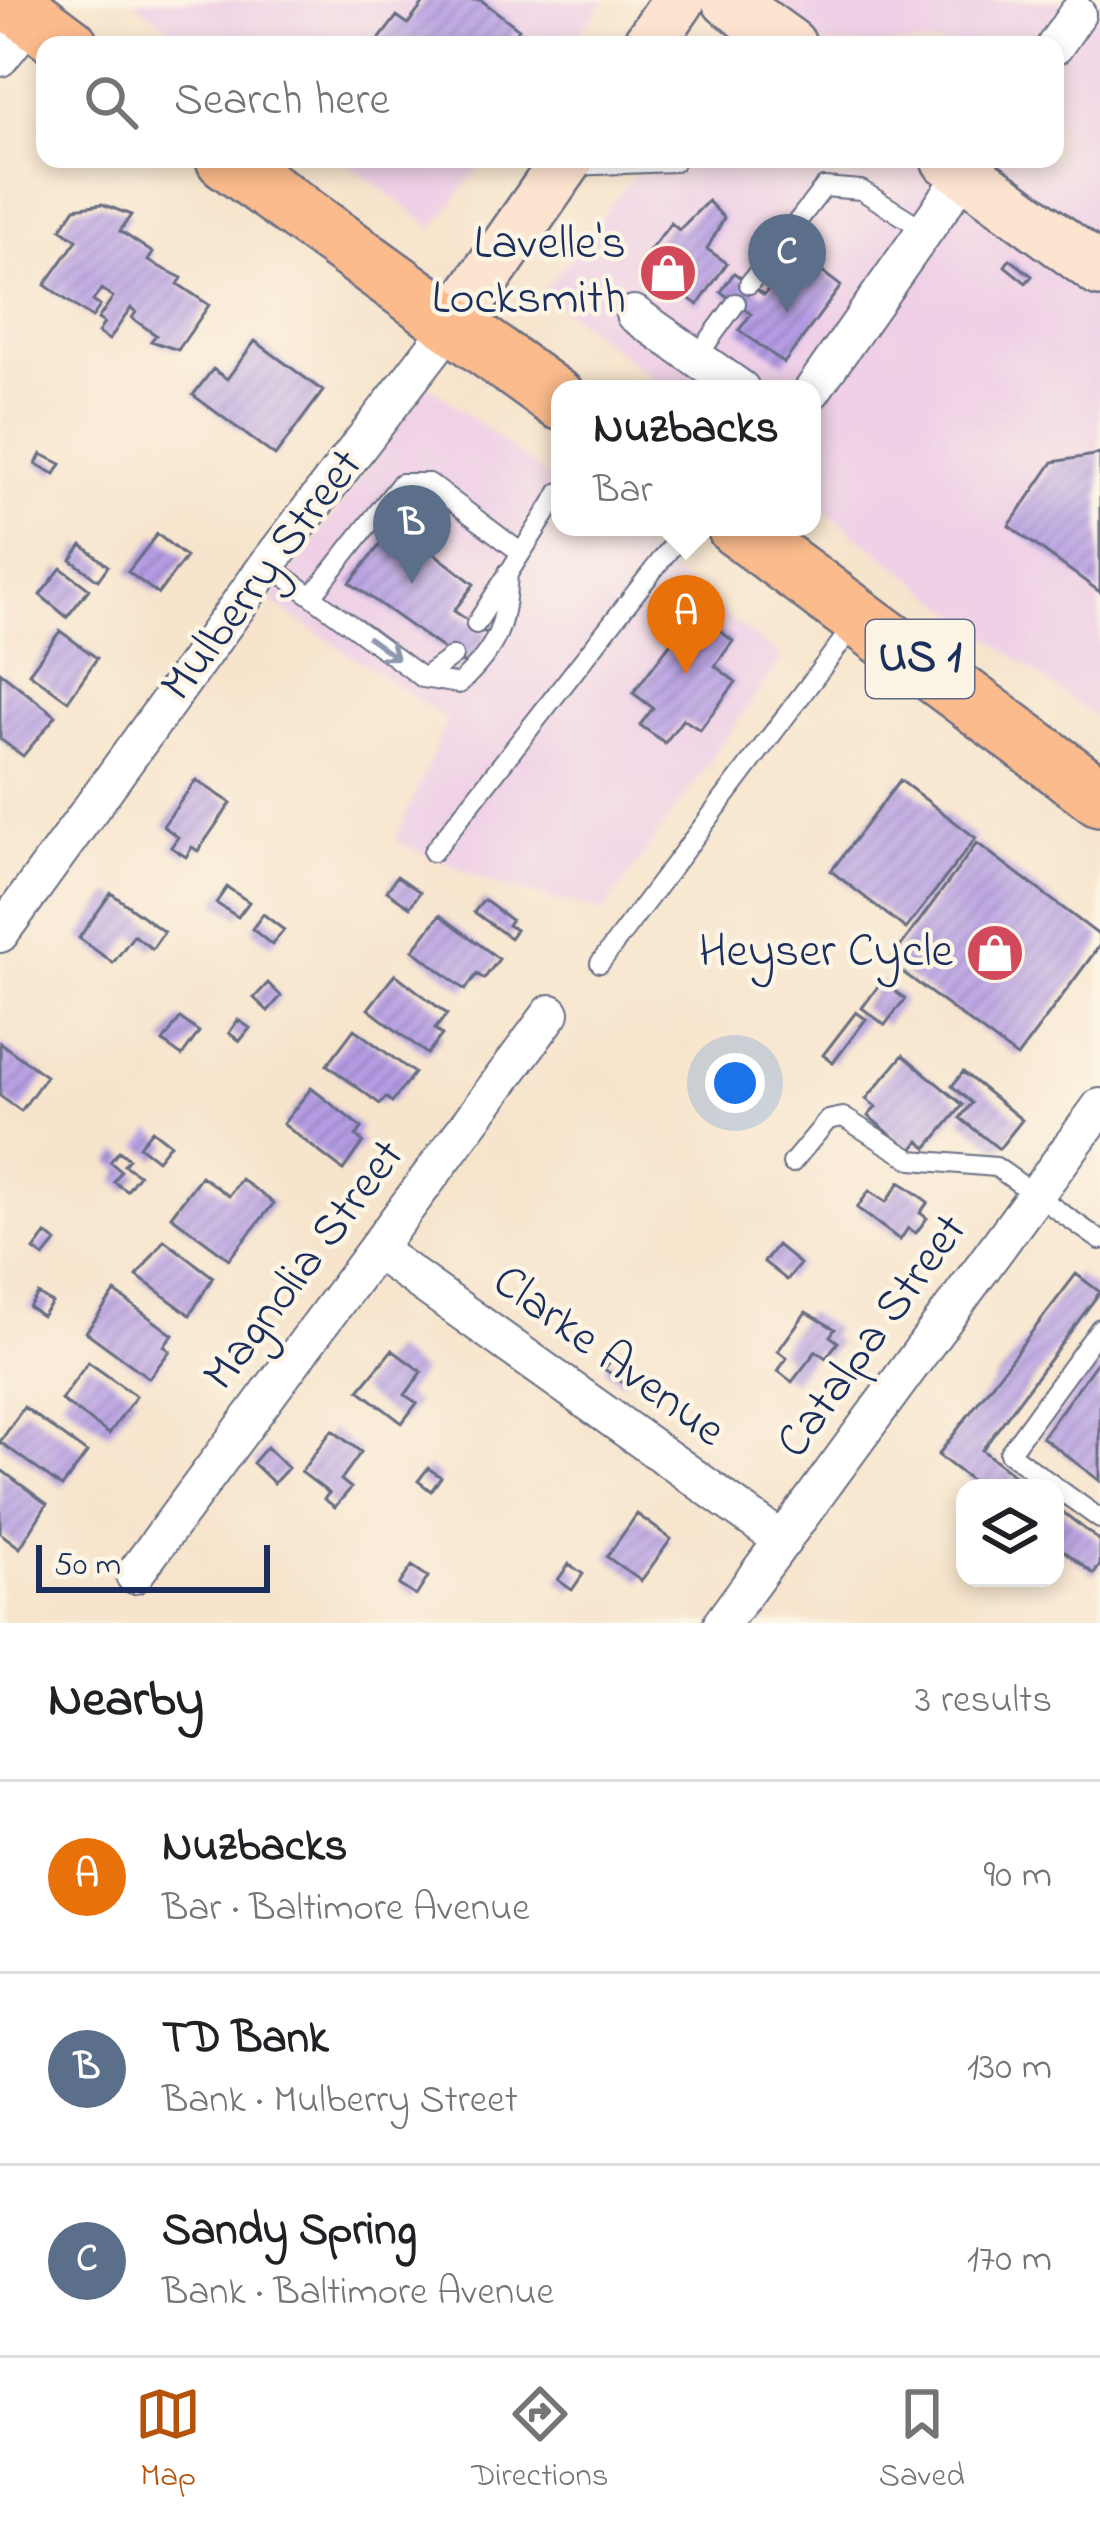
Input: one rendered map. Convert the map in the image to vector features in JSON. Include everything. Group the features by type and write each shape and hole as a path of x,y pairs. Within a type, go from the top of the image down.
{"main road":[{"path":"237,168 551,395"},
{"name":"US 1","path":"760,536 790,547 861,615 1100,797"}],"street":[{"path":"654,36 680,0"},
{"path":"728,0 778,36"},
{"path":"1062,36 1077,14"},
{"name":"Mulberry Street","path":"0,934 268,564 452,325 562,168"},
{"path":"820,380 925,230 960,168"},
{"path":"967,168 1100,271"},
{"path":"634,314 728,380"},
{"name":"Magnolia Street","path":"134,1575 551,1012"},
{"name":"Catalpa Street","path":"722,1623 1098,1114"},
{"name":"Clarke Avenue","path":"376,1250 783,1541"}],"lane":[{"path":"749,284 824,187 861,190 925,230"},
{"path":"696,358 736,303"},
{"path":"312,596 401,483 428,483 520,552"},
{"path":"476,624 551,506"},
{"path":"433,852 680,536"},
{"path":"268,564 423,678 459,684 487,658 506,621 508,572"},
{"path":"600,963 784,725 861,615"},
{"path":"423,678 453,656"},
{"path":"792,1163 828,1120 843,1118 901,1156 937,1165 995,1167 1100,1240"},
{"path":"1100,1328 1009,1453 1100,1520"}],"shaded area":[{"path":"132,0 605,0 578,36 180,36"},
{"path":"771,0 1100,0 1100,722 821,508 821,380 655,380 542,293 640,168 1064,168 1064,36 743,36"},
{"path":"354,168 479,168 434,228"},
{"path":"428,385 551,479 551,536 625,536 782,658 604,912 500,886 395,841 447,720 270,601"}],"building":[{"path":"426,0 481,0 519,29 514,36 382,36 397,16 408,24"},
{"path":"708,201 724,218 707,249 727,263 698,305 640,263 671,223 679,230"},
{"path":"102,204 131,215 120,231 153,253 148,261 182,278 178,284 209,305 178,350 151,341 156,335 132,318 136,312 131,308 109,340 98,333 104,323 98,319 113,297 101,289 93,301 100,306 92,318 45,285 77,240 61,229 75,208"},
{"path":"796,252 841,286 784,363 739,330 751,314 721,292 734,273 764,295"},
{"path":"1010,259 1032,276 1026,283 1005,266"},
{"path":"255,341 323,391 275,456 193,395 213,369 227,379"},
{"path":"41,454 61,464 55,474 36,464"},
{"path":"1100,454 1100,592 1009,526 1053,462"},
{"path":"396,524 474,584 454,611 489,635 466,665 350,583"},
{"path":"157,534 186,557 158,594 128,572"},
{"path":"82,545 108,566 98,580 71,560"},
{"path":"61,568 89,589 67,617 40,595"},
{"path":"695,611 733,641 715,666 736,682 700,730 683,719 665,743 640,725 653,708 633,693"},
{"path":"60,631 97,658 68,701 29,673"},
{"path":"0,672 56,716 23,756 0,739"},
{"path":"196,780 231,803 198,851 192,847 186,857 171,847 178,837 163,826"},
{"path":"900,780 976,838 906,929 831,871"},
{"name":"Heyser Cycle","path":"977,843 1100,936 1100,945 1017,1057 889,962"},
{"path":"397,876 420,892 410,907 387,891"},
{"path":"227,887 249,902 238,917 216,903"},
{"path":"111,893 164,932 152,949 134,935 113,963 79,938"},
{"path":"484,900 511,920 508,925 516,930 510,938 474,912"},
{"path":"263,914 284,930 272,945 252,929"},
{"path":"440,915 499,959 484,979 477,974 465,990 413,950"},
{"path":"395,974 447,1014 435,1029 442,1035 427,1054 368,1009"},
{"path":"882,981 905,999 885,1025 862,1008"},
{"path":"268,983 281,996 268,1011 254,998"},
{"path":"856,1012 866,1019 833,1063 823,1055"},
{"path":"180,1018 199,1032 182,1056 163,1042"},
{"path":"238,1020 250,1028 240,1041 229,1033"},
{"path":"354,1029 414,1073 392,1102 386,1097 380,1104 327,1065"},
{"path":"0,1043 46,1076 21,1111 0,1096"},
{"path":"903,1055 963,1105 927,1148 919,1141 911,1151 868,1116 876,1107 866,1099"},
{"path":"963,1072 1022,1120 999,1149 960,1118 972,1103 952,1086"},
{"path":"311,1088 362,1128 356,1136 363,1142 343,1170 283,1124"},
{"path":"152,1130 170,1144 157,1160 139,1146"},
{"path":"119,1151 129,1159 124,1165 139,1175 127,1191 114,1182 121,1171 110,1162"},
{"path":"201,1176 229,1196 241,1179 274,1203 229,1259 171,1216"},
{"path":"900,1182 928,1202 920,1213 927,1218 916,1233 908,1228 900,1240 857,1208 869,1191 886,1202"},
{"path":"46,1234 56,1242 44,1257 34,1250"},
{"path":"164,1240 213,1277 190,1315 137,1276"},
{"path":"777,1245 800,1264 787,1280 764,1262"},
{"path":"1076,1274 1100,1292 982,1450 1019,1479 969,1479 938,1455"},
{"path":"115,1292 173,1335 164,1346 170,1351 149,1378 86,1332"},
{"path":"38,1294 52,1303 42,1316 29,1307"},
{"path":"806,1312 835,1329 830,1336 838,1342 826,1358 816,1351 792,1382 778,1371 787,1358 778,1351"},
{"path":"392,1350 422,1372 405,1395 417,1403 402,1423 359,1390"},
{"path":"1100,1358 1100,1481 1042,1437"},
{"path":"611,1360 629,1372 623,1382 604,1369"},
{"path":"88,1362 136,1396 109,1434 61,1400"},
{"path":"24,1407 87,1453 62,1487 0,1442"},
{"path":"332,1430 361,1452 341,1480 351,1488 335,1507 324,1499 329,1493 301,1472"},
{"path":"267,1447 288,1468 274,1483 253,1463"},
{"path":"428,1468 441,1477 431,1491 418,1481"},
{"path":"0,1469 47,1504 20,1548 0,1533"},
{"path":"1064,1513 1100,1541 1100,1565 1094,1574 1064,1551"},
{"path":"637,1514 671,1539 641,1581 607,1557"},
{"path":"569,1564 583,1574 572,1590 558,1580"},
{"path":"412,1566 428,1577 416,1596 399,1585"}],"place":[{"name":"Lavelle's Locksmith","path":"668,273"},
{"name":"Sandy Spring","path":"787,313"},
{"name":"TD Bank","path":"412,584"},
{"name":"Nuzbacks","path":"686,674"},
{"name":"Heyser Cycle","path":"995,953"}]}
